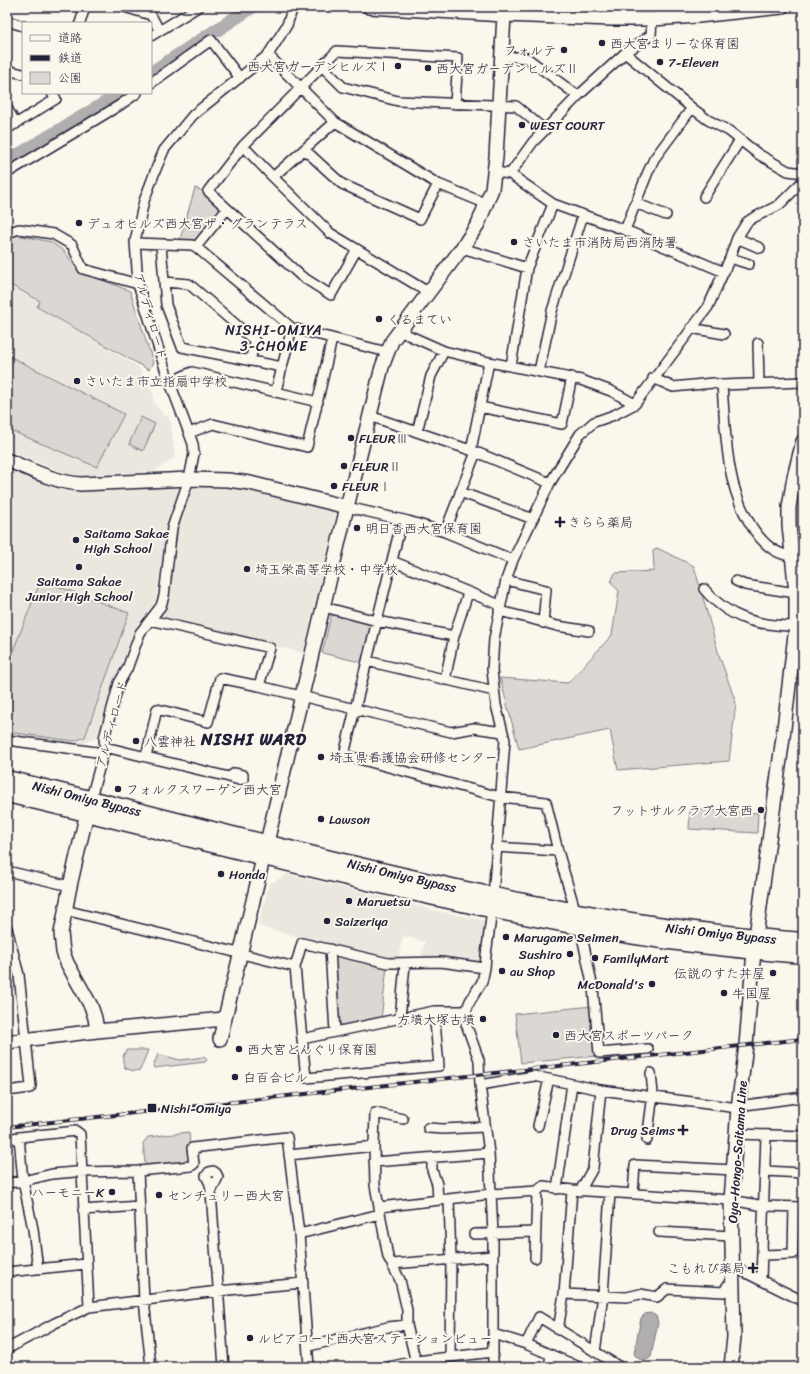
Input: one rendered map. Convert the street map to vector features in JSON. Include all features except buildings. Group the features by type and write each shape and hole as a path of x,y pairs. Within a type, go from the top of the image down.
{"highway":[{"name":"Nishi Omiya Bypass","path":"7,779 89,805 264,850 492,903 580,927 627,935 755,944 803,941"},
{"name":"Nishi Omiya Bypass","path":"7,794 89,805"},
{"name":"Nishi Omiya Bypass","path":"492,903 575,911 755,944 803,955"}],"street":[{"path":"80,22 85,7"},
{"path":"124,7 151,16 159,30"},
{"path":"152,35 198,7"},
{"name":"アルディロード","path":"97,1031 91,1006 67,963 63,952 61,933 64,910 89,805 104,750 104,738 119,683 127,669 140,634 161,606 164,596 172,528 189,479 194,454 193,444 170,382 138,284 135,243 144,201 164,150 193,115 268,55 287,25 293,7"},
{"path":"369,7 612,13 652,19 698,12 782,7"},
{"path":"220,1039 239,952 324,607 347,507 387,352 399,331 462,248 478,224 492,189 495,172 504,11"},
{"path":"510,174 533,142 578,96 625,53 651,35 652,19"},
{"path":"7,21 22,26"},
{"path":"152,82 211,40 240,78"},
{"path":"357,249 331,295 301,276 208,191 243,146 337,50 458,58 455,104"},
{"path":"625,53 692,108 708,120 728,131 758,154 788,171 803,173"},
{"path":"268,55 335,122 438,184 487,204"},
{"path":"502,56 527,58 578,96"},
{"path":"322,66 343,87 398,101 516,106 545,130"},
{"path":"7,70 22,74"},
{"path":"7,129 56,99 53,94"},
{"path":"7,173 120,105 136,94"},
{"path":"7,108 16,124"},
{"path":"625,230 654,159 692,108"},
{"path":"273,178 335,122"},
{"path":"704,197 740,140"},
{"path":"243,146 273,178 330,233 428,292"},
{"path":"305,150 342,184 420,219 438,184"},
{"path":"495,172 510,174 553,204 625,230 724,272"},
{"path":"493,1367 493,1233 489,1153 480,1085 479,1060 466,1024 466,1011 470,1001 480,986 485,968 492,903 504,740 496,705 492,670 493,652 506,580 513,560 550,483 580,434 594,422 614,415 635,404 708,306 730,258 737,238 747,222 779,205 803,181"},
{"path":"635,203 666,215"},
{"path":"511,366 527,268 553,204"},
{"path":"196,247 227,209"},
{"path":"539,371 552,311 583,214"},
{"path":"7,232 19,229 54,234 72,245 83,268 138,284"},
{"path":"737,238 760,248"},
{"path":"135,243 196,247 292,328 387,352"},
{"path":"162,245 166,305 182,347 282,367"},
{"path":"462,248 527,268"},
{"path":"730,258 749,264"},
{"path":"164,282 189,284 255,341 250,360"},
{"path":"276,391 292,328"},
{"path":"691,328 724,334"},
{"path":"399,331 444,351 489,362 572,377 611,391 635,404"},
{"path":"189,433 213,424 307,447 332,339"},
{"path":"758,343 759,383"},
{"path":"417,432 430,376 444,351"},
{"path":"445,532 473,451 489,362"},
{"path":"170,382 192,372 318,402"},
{"path":"480,406 562,424 572,377"},
{"path":"653,378 673,387 713,383 722,385 803,382"},
{"path":"722,385 730,467 735,490 743,511 766,545 782,554 797,555"},
{"path":"370,416 473,451 550,483"},
{"name":"Oya-Hongo-Saitama Line","path":"731,1367 734,1337 731,1200 738,1107 746,1045 755,944 783,737 796,626 797,555 789,525 789,507 794,477 803,441"},
{"path":"7,460 55,480 66,483 81,484 189,479 238,481 402,520 445,532 513,560"},
{"path":"460,492 533,519"},
{"path":"402,520 344,755 500,797 546,802 558,851 580,927 593,988 599,1053 648,1049"},
{"path":"392,561 500,608 543,623 589,631"},
{"path":"506,580 546,590 543,623"},
{"path":"736,580 745,585 796,593"},
{"path":"704,589 713,600 734,614 753,622 773,626 796,626"},
{"path":"445,680 454,636 468,593"},
{"path":"324,607 377,621 454,636"},
{"path":"150,620 270,648 260,686"},
{"path":"367,661 494,691"},
{"path":"146,757 157,709 208,722 220,678 260,686 451,732 474,728 503,732"},
{"path":"7,740 104,750 146,757 229,777"},
{"path":"496,847 558,851"},
{"path":"7,871 70,886"},
{"path":"64,910 295,967"},
{"path":"7,928 19,975 31,1086 30,1088 7,1091"},
{"path":"434,1011 439,1066 306,1078 295,967 302,943 388,963 405,964 441,962 485,968"},
{"path":"330,949 335,1032"},
{"path":"400,1019 405,964"},
{"path":"302,1039 434,1011 466,1011"},
{"path":"7,1042 97,1031 224,1019"},
{"path":"647,1140 653,1097 651,1073"},
{"path":"480,1085 534,1076 601,1090 738,1107 803,1097"},
{"path":"538,1126 549,1079"},
{"path":"557,1189 572,1084"},
{"path":"558,1330 564,1294 576,1190 593,1168 601,1090"},
{"path":"403,1119 375,1113 375,1185 388,1257 400,1280 407,1310 407,1325 416,1364"},
{"path":"428,1128 444,1129 485,1127"},
{"path":"7,1139 76,1131 80,1134 86,1264 90,1307"},
{"path":"736,1134 803,1136"},
{"path":"761,1280 766,1171 766,1135"},
{"path":"191,1166 194,1164 192,1148 287,1137 299,1234 310,1367"},
{"path":"19,1138 23,1181 33,1229 38,1269"},
{"path":"289,1155 374,1146"},
{"path":"374,1162 432,1159 489,1153"},
{"path":"432,1159 432,1170 437,1184 438,1200"},
{"path":"633,1194 635,1165 734,1170"},
{"path":"7,1183 52,1174 82,1171 138,1171 191,1166 206,1176 210,1184 211,1192 224,1367"},
{"path":"138,1171 144,1300 150,1367"},
{"path":"766,1171 803,1173"},
{"path":"299,1234 380,1211 438,1200 537,1191 543,1186 557,1189 610,1193 731,1200 764,1206 799,1207 793,1254 762,1255"},
{"path":"535,1258 537,1191"},
{"path":"595,1352 603,1295 610,1193"},
{"path":"449,1200 451,1259 450,1356"},
{"path":"84,1210 139,1206"},
{"path":"474,1234 535,1232"},
{"path":"659,1232 731,1236"},
{"path":"392,1264 493,1256"},
{"path":"9,1274 38,1269 86,1264"},
{"path":"732,1266 803,1301"},
{"path":"7,1350 55,1323 90,1307 303,1283"},
{"path":"564,1294 627,1297 640,1294 657,1297 666,1289 724,1292 727,1286 732,1284"},
{"path":"526,1344 539,1317 620,1367"},
{"path":"308,1346 388,1327 407,1325"},
{"path":"493,1334 526,1344 579,1367"},
{"path":"388,1367 416,1364 450,1356 493,1352"},
{"path":"548,1367 552,1355"}],"shaded area":[{"name":"さいたま市立指扇中学校","path":"7,284 39,301 37,307 139,367 154,395 153,402 164,415 168,416 171,424 175,458 153,472 74,477 7,450"},
{"path":"7,464 69,489 179,484 184,489 168,527 156,601 135,629 110,694 98,737 78,746 7,737"},
{"name":"埼玉栄高等学校・中学校","path":"195,484 245,487 334,510 336,514 303,653 160,618 159,616 166,607 176,530 185,510 192,487"},
{"path":"288,874 433,910 483,920 486,924 481,960 477,963 444,958 421,958 425,942 403,936 398,958 385,959 258,926 269,884"},
{"path":"650,1313 656,1316 658,1322 651,1357 644,1360 636,1357 634,1353 641,1318 645,1314"}],"green space":[{"path":"195,188 206,192 222,207 222,211 199,241 179,243"},
{"path":"17,235 51,242 64,251 79,271 130,291 153,362 149,370 37,307 40,301 7,283 7,237"},
{"path":"7,355 124,414 97,467 7,429"},
{"path":"141,417 155,424 143,451 129,444"},
{"path":"657,548 694,566 719,655 736,703 729,761 618,770 610,730 519,749 500,678 568,683 612,635 619,591 611,582 615,573 654,571 653,551"},
{"path":"41,580 129,613 85,737 74,741 7,732 7,666"},
{"path":"332,612 374,622 364,663 322,653"},
{"path":"690,809 758,813 757,833 689,829"},
{"path":"332,954 387,966 381,1020 340,1027 336,1025"},
{"name":"西大宮スポーツパーク","path":"592,1006 597,1056 521,1063 515,1014"},
{"path":"128,1050 148,1050 140,1070 134,1071 125,1068 123,1058 124,1054"},
{"path":"158,1054 180,1060 204,1057 207,1060 205,1062 154,1068 153,1067"},
{"path":"189,1132 191,1161 187,1164 148,1167 145,1163 143,1143 148,1137"}],"waterway":[{"path":"152,72 252,7"},
{"path":"7,162 120,94"}],"railway":[{"path":"7,1127 803,1039"}],"place":[{"name":"西大宮まりーな保育園","path":"602,43"},
{"name":"フォルテ","path":"564,50"},
{"name":"7-Eleven","path":"660,62"},
{"name":"西大宮ガーデンヒルズⅠ","path":"398,66"},
{"name":"西大宮ガーデンヒルズⅡ","path":"428,68"},
{"name":"WEST COURT","path":"522,125"},
{"name":"デュオヒルズ西大宮ザ・グランテラス","path":"79,223"},
{"name":"さいたま市消防局西消防署","path":"514,242"},
{"name":"くるまてい","path":"379,319"},
{"name":"さいたま市立指扇中学校","path":"77,381"},
{"name":"FLEURⅢ","path":"351,438"},
{"name":"FLEURⅡ","path":"344,466"},
{"name":"FLEURⅠ","path":"334,486"},
{"name":"きらら薬局","path":"560,522"},
{"name":"明日香西大宮保育園","path":"357,528"},
{"name":"Saitama Sakae High School","path":"76,540"},
{"name":"Saitama Sakae Junior High School","path":"79,567"},
{"name":"埼玉栄高等学校・中学校","path":"247,569"},
{"name":"八雲神社","path":"136,741"},
{"name":"埼玉県看護協会研修センター","path":"321,757"},
{"name":"フォルクスワーゲン西大宮","path":"118,789"},
{"name":"フットサルクラブ大宮西","path":"761,810"},
{"name":"Lawson","path":"321,819"},
{"name":"Honda","path":"221,874"},
{"name":"Maruetsu","path":"349,901"},
{"name":"Saizeriya","path":"327,921"},
{"name":"Marugame Seimen","path":"506,937"},
{"name":"Sushiro","path":"570,954"},
{"name":"FamilyMart","path":"595,958"},
{"name":"au Shop","path":"502,971"},
{"name":"伝説のすた丼屋","path":"773,973"},
{"name":"McDonald's","path":"652,984"},
{"name":"牛国屋","path":"724,993"},
{"name":"方墳大塚古墳","path":"483,1019"},
{"name":"西大宮スポーツパーク","path":"556,1035"},
{"name":"西大宮どんぐり保育園","path":"239,1049"},
{"name":"白百合ビル","path":"235,1077"},
{"name":"Nishi-Omiya","path":"152,1108"},
{"name":"Drug Seims","path":"683,1130"},
{"name":"ハーモニーK","path":"112,1192"},
{"name":"センチュリー西大宮","path":"159,1195"},
{"name":"こもれび薬局","path":"753,1268"},
{"name":"ルピアコート西大宮ステーションビュー","path":"250,1338"}],"district":[{"name":"NISHI-OMIYA 3-CHOME","path":"274,338"},
{"name":"NISHI WARD","path":"254,739"}]}
